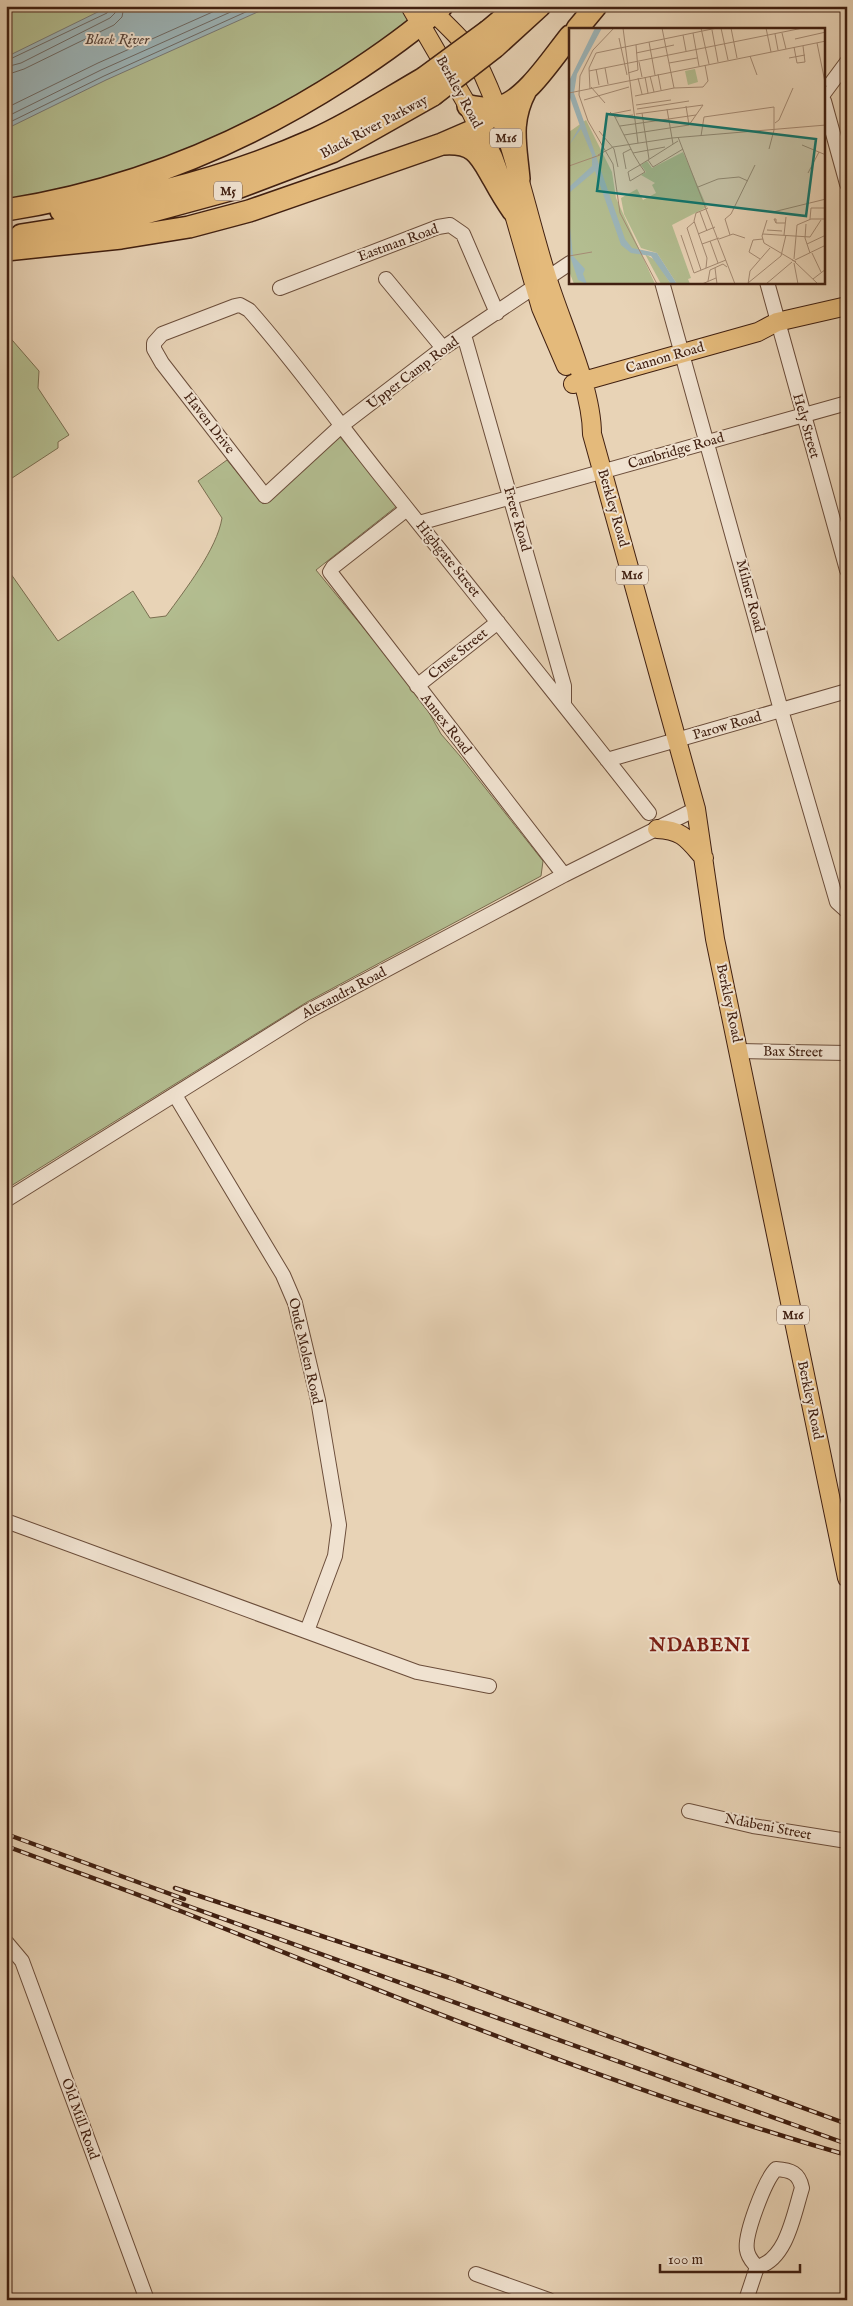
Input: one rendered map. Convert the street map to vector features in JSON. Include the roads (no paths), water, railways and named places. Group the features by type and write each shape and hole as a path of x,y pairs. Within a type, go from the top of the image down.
{"highway":[{"name":"Black River Parkway","path":"492,39 518,6"},
{"name":"Black River Parkway","path":"6,238 124,219 237,188 332,152 429,86 540,6"},
{"path":"578,28 596,6"},
{"path":"6,210 39,205 139,179 231,143 314,98 367,64 431,13"},
{"path":"6,250 121,238 189,227 249,211 442,144 478,128 497,108 510,102 526,89 569,37"},
{"name":"Black River Parkway","path":"6,220 110,204 208,180 317,138 429,86"},
{"path":"519,179 514,128 517,106 526,89"},
{"path":"468,106 497,108"},
{"path":"442,144 456,143 477,152 485,162 513,211"}],"main road":[{"name":"Berkley Road","path":"410,6 431,13 458,36 475,59 497,108 519,179 541,283"},
{"name":"Berkley Road","path":"431,13 468,106 497,165 577,383 592,418 592,434 602,472 678,740 696,809 715,939 740,1051 847,1578"},
{"name":"Cannon Road","path":"577,383 758,332 845,311"},
{"path":"657,829 680,833 704,858"}],"street":[{"path":"826,90 847,62"},
{"path":"826,108 847,184"},
{"name":"Eastman Road","path":"280,288 438,227 450,225 463,234 497,312"},
{"name":"Upper Camp Road","path":"265,496 341,426 443,348 569,264"},
{"path":"386,279 443,348"},
{"name":"Milner Road","path":"663,284 780,710 837,902 845,908"},
{"name":"Hely Street","path":"767,284 847,570"},
{"name":"Highgate Street","path":"154,349 154,343 162,334 235,306 245,306 649,813"},
{"name":"Frere Road","path":"464,334 564,686 564,705"},
{"name":"Haven Drive","path":"154,349 162,363 265,496"},
{"name":"Cambridge Road","path":"418,523 847,403"},
{"name":"Annex Road","path":"407,509 332,567 330,572 564,875"},
{"name":"Cruse Street","path":"417,686 498,622"},
{"name":"Parow Road","path":"607,760 847,691"},
{"name":"Alexandra Road","path":"6,1200 305,1014 564,875 696,809"},
{"name":"Bax Street","path":"740,1051 847,1053"},
{"name":"Oude Molen Road","path":"175,1096 284,1275 295,1303 318,1400 339,1525 335,1556 307,1630"},
{"path":"6,1521 418,1672 489,1686"},
{"name":"Ndabeni Street","path":"689,1811 754,1826 847,1841"},
{"name":"Old Mill Road","path":"6,1942 22,1960 148,2300"},
{"path":"776,2170 794,2172 800,2179 802,2188 781,2251 766,2265 758,2267 750,2258 746,2249 747,2238 767,2180 776,2170"},
{"path":"746,2300 758,2267"},
{"path":"476,2274 549,2300"}],"water":[{"name":"Black River","path":"110,6 271,6 106,80 6,129 6,57"}],"railway":[{"path":"6,1834 184,1899"},
{"path":"6,1846 161,1903 430,2010 596,2073 763,2130 847,2155"},
{"path":"175,1888 450,1978 847,2124"},
{"path":"174,1901 847,2144"}],"district":[{"name":"NDABENI","path":"700,1646"}]}
